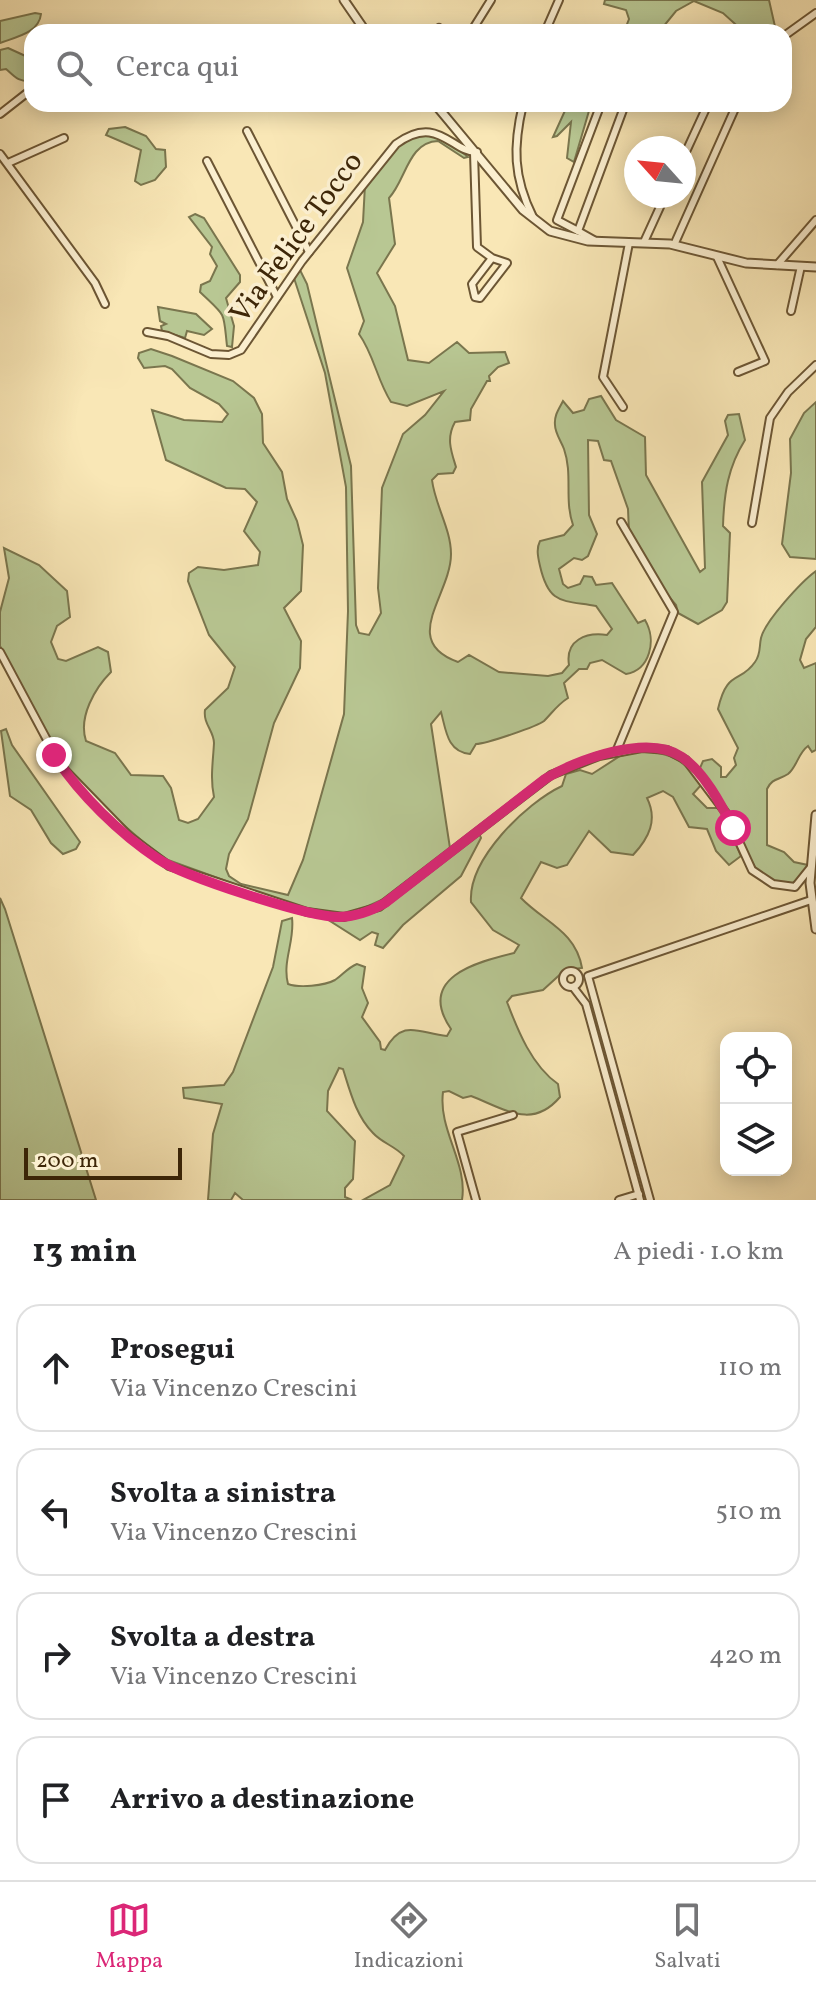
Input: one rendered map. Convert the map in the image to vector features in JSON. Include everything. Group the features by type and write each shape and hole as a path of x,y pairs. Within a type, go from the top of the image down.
{"street":[{"path":"344,0 360,24"},
{"path":"476,24 491,0"},
{"path":"548,24 559,0"},
{"path":"792,30 816,13"},
{"path":"0,114 24,95"},
{"path":"442,112 537,224 564,237 598,242 674,245 717,257 816,267"},
{"path":"521,112 515,142 515,168 537,224"},
{"path":"598,112 557,220 598,242"},
{"path":"578,231 622,112"},
{"path":"693,136 704,112"},
{"path":"674,245 733,112"},
{"path":"247,131 309,252"},
{"name":"Via Felice Tocco","path":"147,332 168,336 205,353 232,354 247,344 309,252 382,158 402,140 441,134 475,152"},
{"path":"8,163 64,138"},
{"path":"475,152 477,247 492,258 507,263 480,298 475,297 472,284 492,258"},
{"path":"0,154 95,283 105,304"},
{"path":"207,161 277,297"},
{"path":"644,242 660,208"},
{"path":"777,265 816,220"},
{"path":"623,407 603,377 629,243"},
{"path":"717,257 765,361 738,372"},
{"path":"791,311 801,266"},
{"path":"752,523 770,418 785,395 816,365"},
{"path":"616,752 674,612 621,522"},
{"path":"0,652 61,766 90,799 140,845 169,866 326,916 351,916 385,903 545,779 567,767 616,752 664,749 686,760 726,813 752,870 764,879 795,887 811,867"},
{"path":"816,815 811,867 811,900 816,929"},
{"path":"619,1200 639,1197 586,1004 573,987 564,984 564,975 571,971 578,977 588,976 811,900"},
{"path":"588,976 650,1200"},
{"path":"573,987 578,977"},
{"path":"476,1200 457,1132 513,1115"},
{"path":"622,1129 630,1127"}],"green space":[{"path":"605,0 769,0 774,24 735,24 723,13 694,1 676,11 665,24 627,24 626,10 604,4"},
{"path":"41,14 37,24 24,24 24,34 0,43 0,21"},
{"path":"8,48 24,55 24,80 14,77 6,69 0,70 0,50"},
{"path":"564,112 589,112 574,162 567,158 571,122 553,137"},
{"path":"125,127 146,136 156,149 165,150 166,167 155,180 141,185 135,181 141,150 106,135 109,129"},
{"path":"419,135 444,137 468,157 464,158 438,141 428,143 414,155 389,198 395,244 377,273 395,306 408,360 429,363 457,342 469,353 505,352 509,363 498,367 489,376 490,381 487,381 471,409 470,420 455,422 450,439 456,467 453,473 438,474 432,480 451,554 430,629 432,642 441,653 458,662 469,655 499,672 548,676 562,673 569,665 570,649 579,640 592,635 607,635 612,629 596,606 566,601 553,594 539,563 540,541 564,535 573,525 567,459 555,425 563,401 573,413 584,410 589,399 601,396 616,420 645,437 646,475 700,572 705,568 702,482 728,435 725,421 728,415 739,414 745,440 731,470 724,502 723,526 730,533 727,602 722,610 698,624 678,613 676,605 654,579 629,532 628,509 611,461 604,460 598,441 588,440 589,515 597,534 588,556 582,560 574,558 559,569 563,584 568,588 580,584 584,576 592,577 596,585 612,583 638,623 645,620 649,628 651,645 646,660 641,667 626,674 602,660 590,663 587,669 579,669 564,683 568,698 544,721 476,744 470,754 452,745 441,712 431,724 450,848 395,894 348,915 295,906 168,860 98,803 52,746 0,646 0,612 9,578 4,548 39,565 67,591 70,617 57,626 51,642 58,659 66,661 98,647 108,652 111,672 99,686 86,713 86,741 115,753 131,775 163,776 171,788 179,820 188,823 198,819 214,797 214,743 205,710 228,688 235,667 209,635 188,581 189,573 198,567 224,570 258,565 260,552 244,531 257,502 245,489 226,488 166,460 152,410 184,420 222,422 228,414 219,404 190,388 172,369 165,366 144,368 138,358 139,353 151,349 172,356 233,381 254,398 262,414 263,443 282,472 287,499 303,545 301,591 284,608 301,641 300,668 274,723 248,819 229,854 226,869 229,876 241,884 288,895 303,860 344,714 348,611 346,487 325,373 293,275 300,270 307,284 351,466 356,625 359,633 369,635 381,613 378,588 382,488 403,434 425,415 444,391 407,406 391,402 359,334 364,321 347,268 363,222 365,185 400,142"},
{"path":"195,214 204,218 240,275 240,282 226,298 234,326 232,347 227,346 222,315 200,292 201,285 210,281 217,266 210,254 212,247 189,217"},
{"path":"158,307 196,314 212,329 204,335 187,331 185,338 162,331 161,326 166,324 160,321"},
{"path":"816,402 816,559 790,557 782,544 791,473 790,439 804,413"},
{"path":"816,571 816,627 806,639 800,660 804,668 816,663 816,750 812,752 808,746 791,771 773,781 767,789 767,845 784,852 794,862 808,865 803,875 790,885 776,883 756,869 700,768 703,761 712,759 721,767 721,777 726,777 736,765 734,758 738,748 718,709 725,688 755,662 761,638 776,612"},
{"path":"6,729 12,745 80,842 76,849 63,854 51,843 31,810 10,796 1,731"},
{"path":"641,751 661,753 690,769 702,784 693,794 707,808 720,808 741,856 729,865 716,851 707,829 689,827 673,797 663,791 647,798 652,821 633,855 611,852 589,831 567,865 557,868 541,862 521,898 566,936 579,955 582,968 565,970 543,990 512,996 507,1002 527,1047 541,1068 558,1084 560,1097 550,1107 528,1115 507,1111 471,1096 463,1098 449,1091 443,1092 445,1120 461,1173 462,1200 363,1200 390,1185 404,1156 367,1126 354,1103 343,1069 339,1068 328,1091 327,1111 355,1141 353,1179 345,1188 345,1197 352,1200 243,1200 235,1193 231,1200 208,1200 213,1134 222,1104 184,1098 183,1088 224,1085 233,1072 273,967 282,921 292,918 288,984 325,984 357,964 365,967 362,988 368,1003 362,1017 380,1042 381,1049 385,1050 398,1034 405,1031 447,1036 451,1029 442,1011 441,997 446,985 455,975 468,968 514,953 519,945 493,930 471,902 479,868 489,851 532,805 562,786 566,774 580,770 592,774 620,756"},
{"path":"479,833 481,838 461,876 403,925 383,948 375,945 378,934 372,932 360,940 330,921 353,919 385,906"},
{"path":"0,898 5,909 96,1200 0,1200"}],"route":[{"path":"54,755 68,776 90,799 140,845 169,866 289,907 332,917 361,914 379,907 413,884 508,805 545,779 567,767 616,752 653,748 681,756 719,802 733,828"}]}
